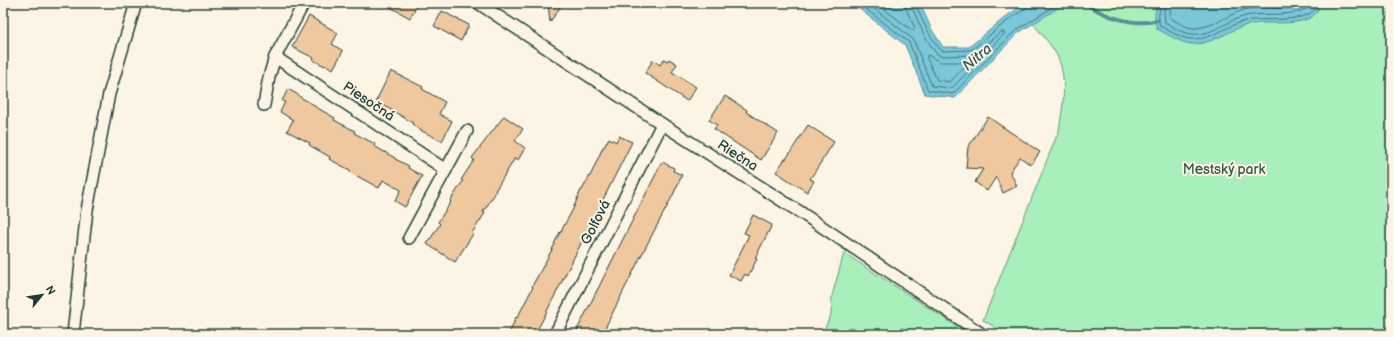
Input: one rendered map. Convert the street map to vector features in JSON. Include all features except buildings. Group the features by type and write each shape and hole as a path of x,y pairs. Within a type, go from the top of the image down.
{"street":[{"path":"74,334 87,210 108,101 129,23 136,3"},
{"path":"264,105 269,77 275,57 304,3"},
{"name":"Riečna","path":"478,3 662,124 803,214 982,334"},
{"name":"Piesočná","path":"275,57 446,170"},
{"name":"Golfová","path":"555,334 662,124"},
{"path":"410,238 468,131"}],"green space":[{"name":"Mestský park","path":"1015,3 1391,3 1391,334 1006,334 983,320 1059,130 1063,104 1064,86 1059,60 1051,46"},
{"path":"844,253 969,334 822,334 831,315 832,296"}],"water":[{"name":"Nitra","path":"852,3 919,3 932,30 943,47 969,47 1008,15 1026,3 1066,3 1018,33 955,98 925,94 905,45"},
{"path":"1158,3 1320,4 1314,15 1304,20 1289,23 1252,24 1237,28 1209,41 1189,44 1179,41 1157,29 1155,16"}],"waterway":[{"path":"1086,3 1102,13 1120,19 1140,22 1158,20"}]}
